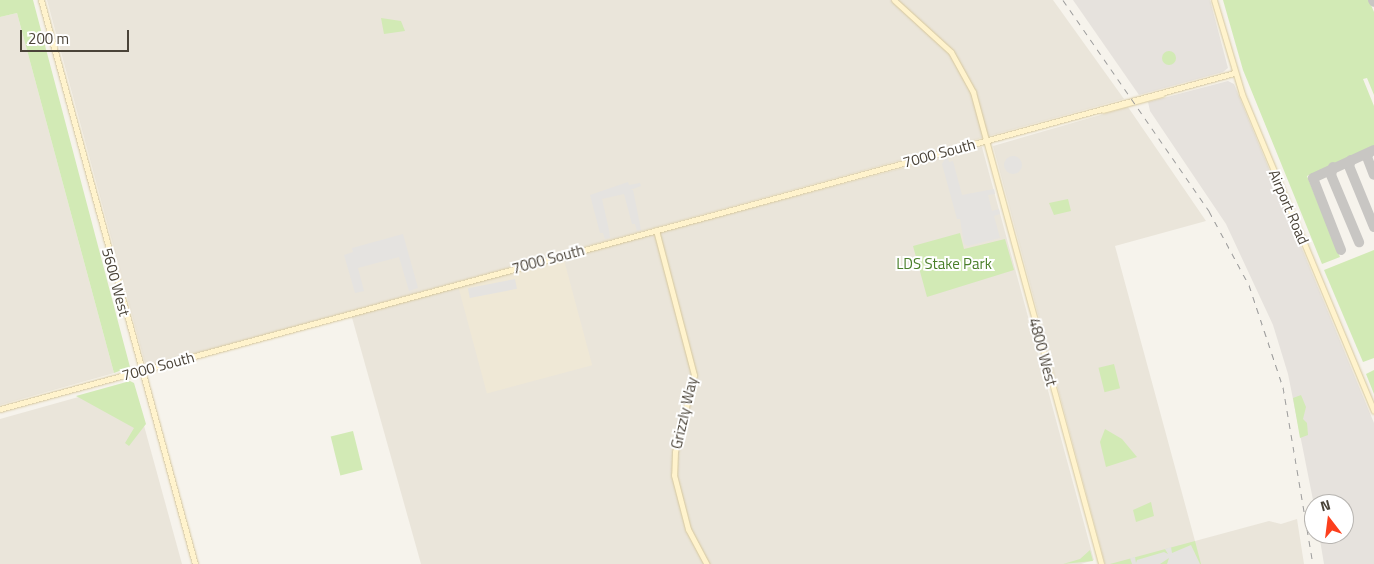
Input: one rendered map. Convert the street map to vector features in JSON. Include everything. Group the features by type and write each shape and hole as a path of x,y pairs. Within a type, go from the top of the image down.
{"street":[{"name":"5600 West","path":"41,0 140,371 195,564"},
{"name":"4800 West","path":"894,0 943,43 960,64 973,92 1099,564"},
{"name":"Airport Road","path":"1214,0 1234,73 1374,411"},
{"name":"7000 South","path":"0,409 1234,73"},
{"name":"Grizzly Way","path":"656,230 694,375 675,452 674,476 691,536 707,564"}],"shaded area":[{"path":"47,0 1053,0 1124,99 146,367"},
{"path":"1073,0 1210,0 1228,68 1223,72 1139,95"},
{"path":"17,13 114,373 0,405 0,17"},
{"path":"1228,81 1234,84 1374,423 1374,564 1324,564 1321,544 1354,544 1354,494 1312,494 1288,374 1273,325 1226,224 1150,111 1148,102"},
{"path":"1128,107 1206,221 1115,246 1195,541 1269,521 1281,524 1297,519 1304,564 1105,564 993,146"},
{"path":"982,147 1094,560 1081,564 421,564 351,314"},
{"path":"947,155 949,162 953,161 962,195 994,189 995,194 988,195 992,211 999,209 1000,214 994,216 1000,238 968,246 964,244 960,219 957,219 942,164"},
{"path":"1009,156 1017,156 1022,161 1020,172 1009,174 1004,169 1004,161"},
{"path":"628,182 629,185 640,183 641,186 630,190 633,190 641,230 637,231 635,224 632,224 624,194 602,199 610,238 605,239 603,233 600,233 590,195"},
{"path":"403,234 418,288 409,291 399,257 358,268 364,291 355,293 344,255 353,252 352,248"},
{"path":"564,260 592,365 487,393 459,288"},
{"path":"515,279 517,289 470,298 468,288"},
{"path":"132,382 182,564 0,564 0,419"},
{"path":"1191,545 1200,564 1167,564 1169,558 1160,564 1132,564 1130,558 1135,557 1136,563 1137,560 1164,552 1168,554 1165,549 1171,547 1172,553"}],"green space":[{"path":"0,0 33,0 130,367 114,373 17,13 0,17"},
{"path":"1223,0 1369,0 1374,12 1374,95 1367,78 1363,79 1374,106 1374,148 1307,176 1340,257 1322,264 1243,70"},
{"path":"381,18 401,21 405,31 384,34"},
{"path":"1169,51 1174,53 1176,58 1174,63 1169,65 1164,63 1162,58 1164,53"},
{"path":"1068,199 1071,211 1054,215 1049,203"},
{"name":"LDS Stake Park","path":"960,233 964,249 1005,239 1014,270 927,297 913,246"},
{"path":"1374,250 1374,358 1363,362 1324,270"},
{"path":"1114,364 1120,388 1105,392 1098,368"},
{"path":"1374,370 1374,394 1366,374"},
{"path":"130,381 134,383 146,424 129,446 125,443 134,428 76,396"},
{"path":"1301,395 1306,407 1303,419 1307,423 1308,435 1300,438 1293,398"},
{"path":"1105,429 1122,439 1137,457 1106,467 1100,442"},
{"path":"353,431 363,470 340,475 331,437"},
{"path":"1151,502 1154,516 1136,522 1133,510"},
{"path":"1195,541 1201,564 1110,564"},
{"path":"1090,550 1093,561 1063,564 1080,559"}],"taxiway":[{"path":"1341,250 1313,178 1374,150"},
{"path":"1369,153 1367,157 1374,175"},
{"path":"1351,160 1349,166 1374,227"},
{"path":"1333,167 1331,175 1359,242"}],"railway":[{"path":"1063,0 1209,211 1249,285 1283,387 1313,564"}]}
